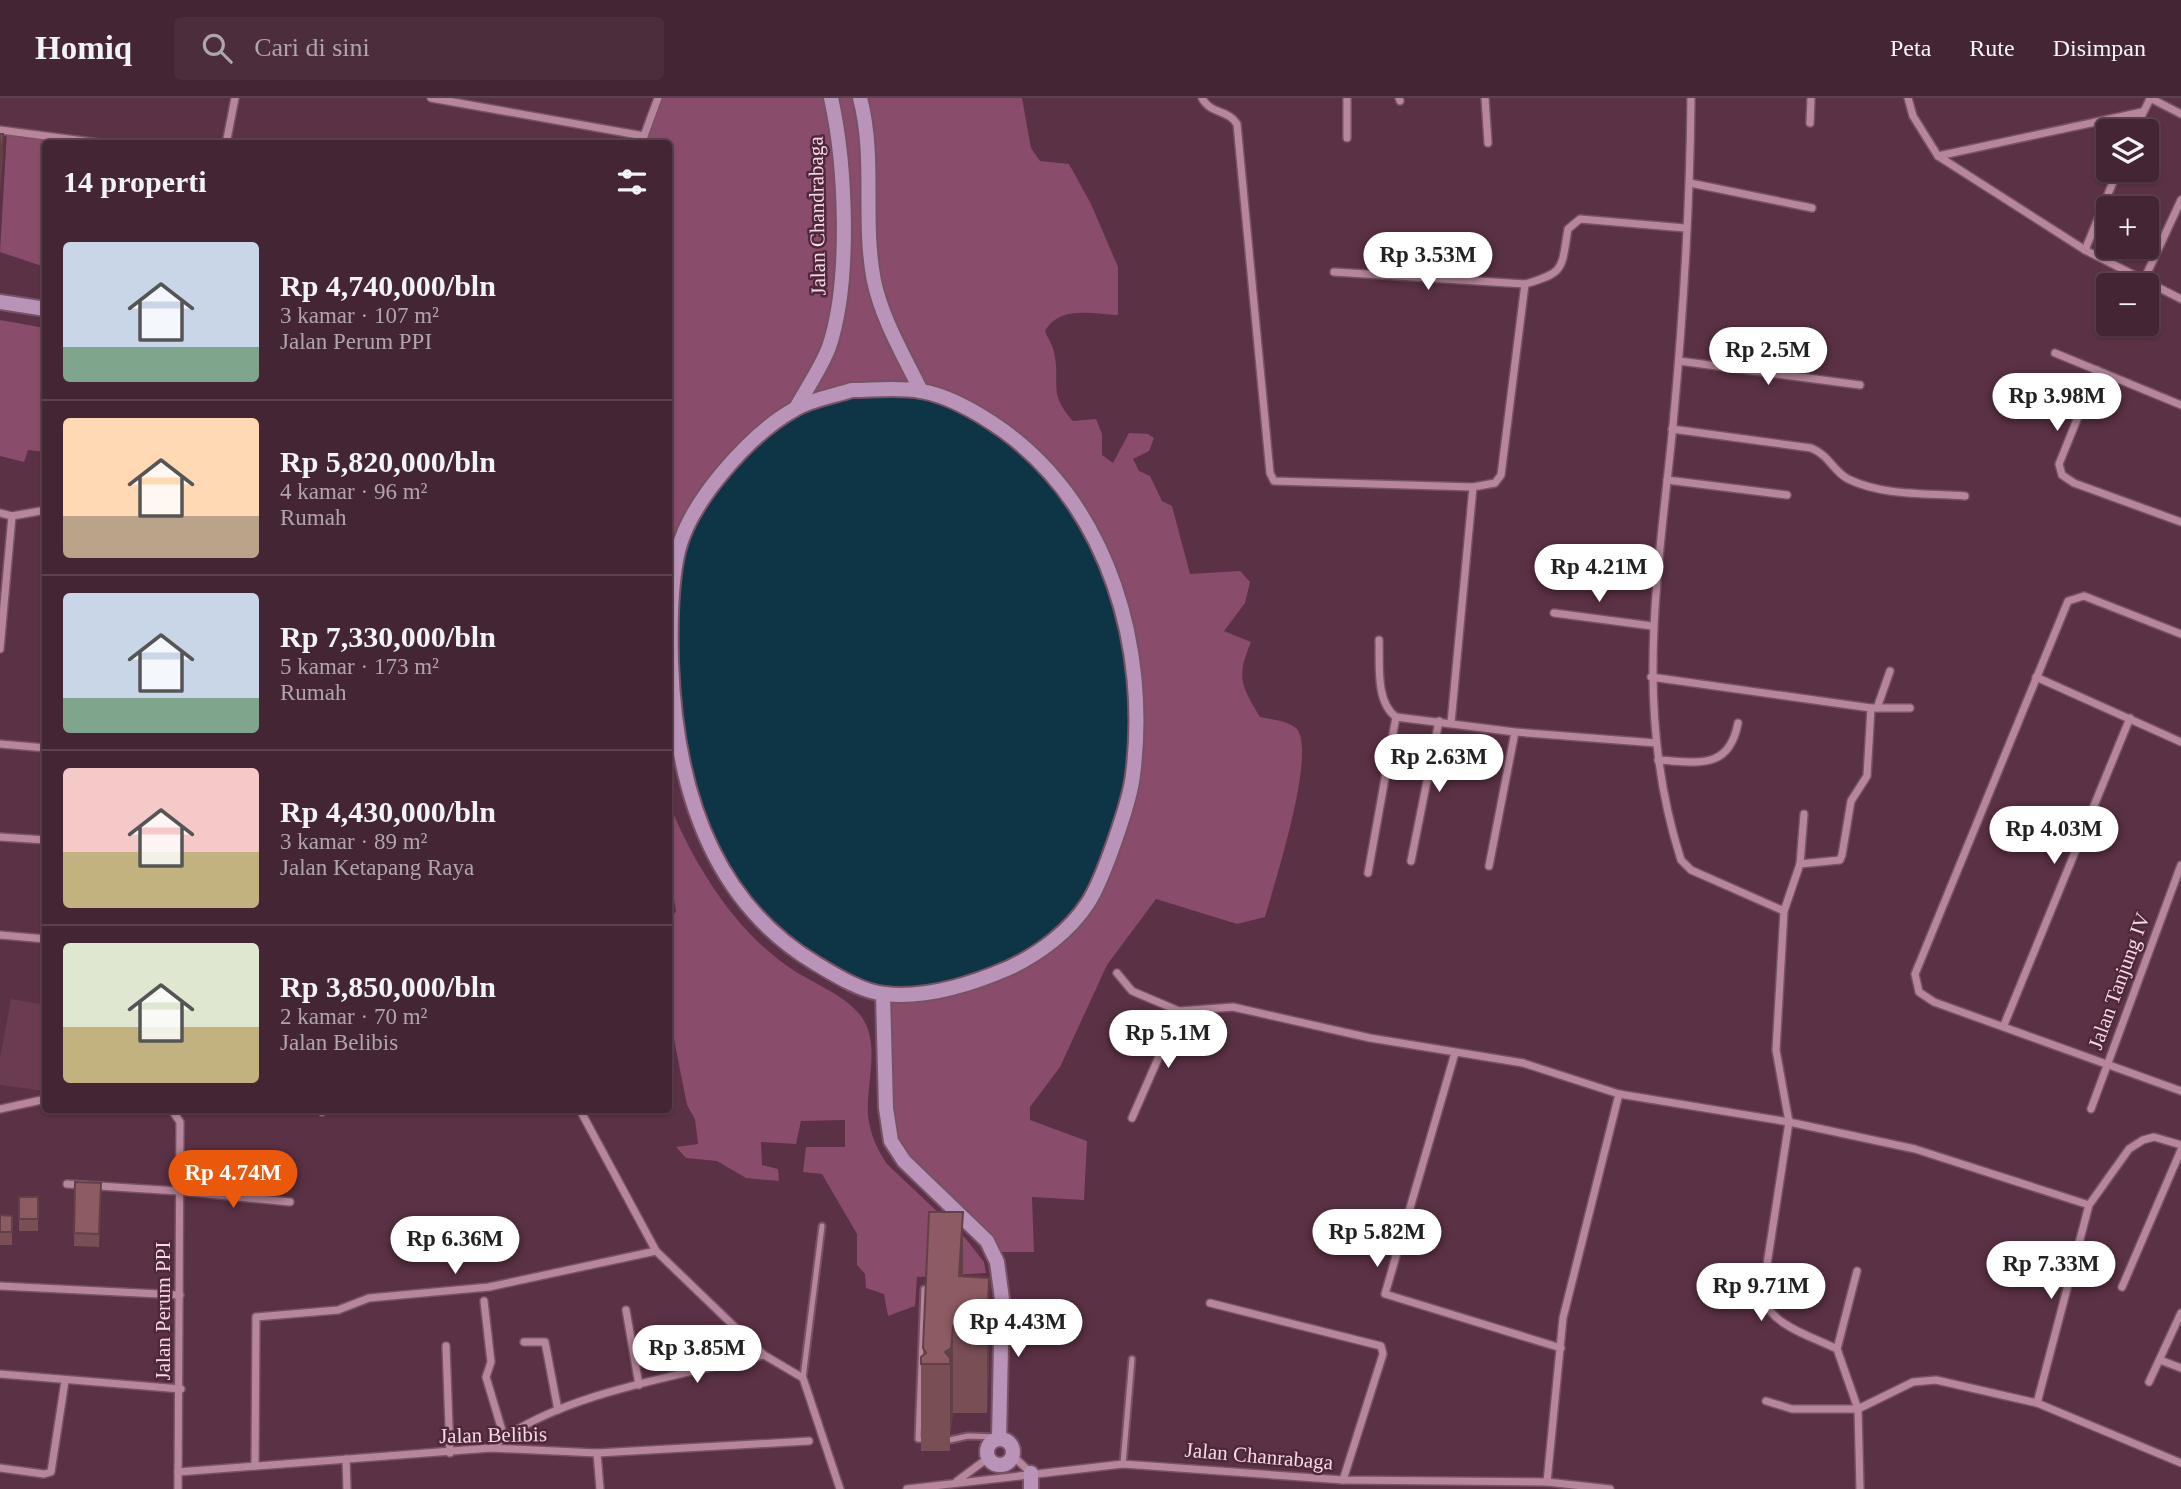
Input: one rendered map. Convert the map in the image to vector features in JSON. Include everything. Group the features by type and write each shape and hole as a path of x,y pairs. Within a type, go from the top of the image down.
{"street":[{"path":"227,140 234,98"},
{"path":"431,98 643,140 657,98"},
{"name":"Jalan Chandrabaga","path":"796,408 828,348 841,291 841,176 831,98"},
{"path":"860,98 869,138 870,248 874,280 889,324 920,391"},
{"path":"1202,98 1209,108 1233,118 1237,124 1271,477 1278,482 1473,487 1492,485 1501,475 1525,284"},
{"path":"1347,98 1347,138"},
{"path":"1485,98 1488,143"},
{"path":"1691,98 1690,183 1685,228 1679,361 1652,626 1651,677 1656,743 1681,860 1691,870 1784,911"},
{"path":"1810,123 1811,98"},
{"path":"1908,98 1913,116 1938,156 2085,250 2127,273"},
{"path":"2139,119 2150,98 2181,114"},
{"path":"1938,156 2142,112"},
{"path":"0,130 76,140"},
{"path":"2085,250 2113,182"},
{"path":"1690,183 1812,208"},
{"path":"2147,273 2181,200"},
{"path":"1334,272 1525,284 1552,276 1561,268 1568,229 1580,219 1685,228"},
{"path":"2159,289 2181,299"},
{"path":"0,302 42,308"},
{"path":"2055,353 2181,405"},
{"path":"1679,361 1860,385"},
{"path":"2097,370 2059,464 2062,475 2074,483 2181,522"},
{"path":"672,576 673,547 738,454 796,408 852,390 920,391 977,412 1029,450 1067,493 1096,539 1126,618 1134,663 1136,732 1133,780 1116,836 1088,903 1058,936 1023,962 975,983 927,992 883,995 839,977 786,946 733,887 705,836 682,768 672,681"},
{"path":"1672,429 1811,448 1822,452 1846,478 1878,490 1965,496"},
{"path":"1667,480 1787,495"},
{"path":"1451,723 1473,487"},
{"path":"0,513 12,516 42,511"},
{"path":"0,649 12,516"},
{"path":"2181,634 2084,596 2075,596 2068,601 1915,974 1919,992 1927,999 2181,1091"},
{"path":"1554,613 1652,626"},
{"path":"1379,640 1382,696 1385,706 1396,717 1515,732 1656,743"},
{"path":"1800,864 1839,860 1842,855 1851,801 1867,776 1874,708 1890,671"},
{"path":"1651,677 1874,708 1910,708"},
{"path":"2036,677 2181,742"},
{"path":"1368,873 1396,717"},
{"path":"2004,1025 2130,718"},
{"path":"1411,861 1439,721"},
{"path":"1658,760 1714,760 1732,746 1738,723"},
{"path":"1489,866 1515,732"},
{"path":"0,744 42,748"},
{"path":"1804,814 1800,864 1784,911 1776,1050 1789,1122 1762,1297 1766,1308 1781,1322 1837,1349"},
{"path":"0,837 42,841"},
{"name":"Jalan Tanjung IV","path":"2091,1109 2181,865"},
{"path":"0,935 42,939"},
{"path":"1116,973 1132,991 1179,1011 1227,1006 1455,1054 1523,1063 1619,1094 1789,1122 1915,1149 2089,1205"},
{"path":"883,995 886,1108 891,1141 904,1161 987,1241 994,1252 1000,1280 997,1312 999,1438"},
{"path":"1132,1118 1179,1011"},
{"path":"1455,1054 1385,1294 1560,1348"},
{"path":"1546,1482 1563,1318 1619,1094"},
{"path":"0,1109 42,1100"},
{"name":"Jalan Perum PPI","path":"174,1113 180,1122 178,1191 181,1389 178,1489"},
{"path":"582,1113 656,1251 764,1355 803,1378 840,1489"},
{"path":"2037,1404 2089,1205 2129,1149 2154,1137 2181,1148 2122,1287"},
{"path":"67,1184 290,1202"},
{"path":"255,1466 256,1317 338,1310 369,1298 489,1287 656,1251"},
{"path":"1857,1271 1837,1349 1858,1409 1860,1489"},
{"path":"0,1286 180,1295"},
{"path":"484,1301 491,1353 491,1366 486,1377 504,1437"},
{"path":"1210,1303 1381,1346 1383,1354 1343,1480"},
{"path":"625,1310 639,1385"},
{"path":"2149,1382 2181,1313"},
{"path":"524,1342 545,1342 558,1410"},
{"path":"446,1346 450,1452"},
{"path":"491,1448 504,1437 558,1410 639,1385 764,1355"},
{"path":"2160,1360 2181,1368"},
{"path":"0,1374 181,1389"},
{"path":"1766,1401 1792,1409 1858,1409 1922,1379 2037,1404 2181,1463"},
{"path":"0,1468 44,1474 51,1472 65,1381"},
{"path":"999,1438 1010,1445 1013,1456 1031,1473 1031,1489"},
{"path":"953,1483 972,1473 988,1458 989,1446 999,1438"},
{"name":"Jalan Belibis","path":"178,1472 491,1448 597,1452 809,1441"},
{"path":"597,1452 600,1489"},
{"path":"988,1458 992,1463 1003,1465 1013,1456"},
{"path":"346,1459 347,1489"},
{"name":"Jalan Chanrabaga","path":"907,1489 1123,1464 1343,1480 1490,1485 1546,1482 1610,1489"}],"lane":[{"path":"803,1378 822,1226"},
{"path":"921,1438 918,1438 924,1289 936,1289"},
{"path":"1123,1464 1132,1359"},
{"path":"950,1440 968,1436 999,1438"}],"shaded area":[{"path":"658,98 1022,98 1031,148 1040,161 1069,164 1091,204 1118,267 1118,315 1068,314 1059,317 1045,331 1053,347 1060,402 1073,421 1096,419 1102,434 1102,455 1113,463 1129,433 1148,434 1154,438 1149,451 1133,459 1139,471 1150,476 1162,501 1172,506 1190,574 1240,571 1250,582 1245,603 1224,631 1251,642 1242,673 1248,697 1260,717 1296,728 1301,741 1302,762 1285,849 1265,917 1237,924 1156,899 1107,965 1060,1067 1030,1107 1030,1120 1087,1141 1084,1200 1032,1197 1034,1252 994,1252 891,1141 883,995 678,550 672,547 672,140 643,140"},
{"path":"7,131 82,140 42,140 42,266 0,252"},
{"path":"0,320 42,327 42,452 28,450 24,462 0,456"},
{"path":"672,810 717,894 751,935 790,968 837,995 861,1016 870,1038 868,1115 877,1147 887,1164 966,1239 984,1262 986,1273 917,1277 915,1306 888,1316 884,1294 866,1288 865,1274 857,1265 857,1234 822,1174 803,1172 806,1147 845,1147 845,1120 801,1121 796,1144 761,1142 762,1165 778,1169 779,1181 746,1178 717,1161 686,1158 676,1147 698,1144 695,1119 687,1105 672,1029 672,917 676,911 672,889"},
{"path":"11,999 42,1004 42,1091 0,1085 0,1058"}],"water":[{"path":"852,390 921,391 977,412 1067,493 1126,618 1133,780 1088,903 1058,936 975,983 883,995 786,945 705,836 673,706 678,550 739,454 796,408"}],"building":[{"path":"0,134 3,134 0,167"},
{"path":"75,1182 101,1183 99,1234 74,1233"},
{"path":"19,1197 38,1197 38,1219 19,1219"},
{"path":"929,1212 963,1212 959,1276 989,1278 987,1326 953,1326 951,1348 945,1352 950,1358 950,1364 921,1364 921,1357 926,1353 923,1348"},
{"path":"0,1215 12,1216 12,1232 0,1232"}]}
